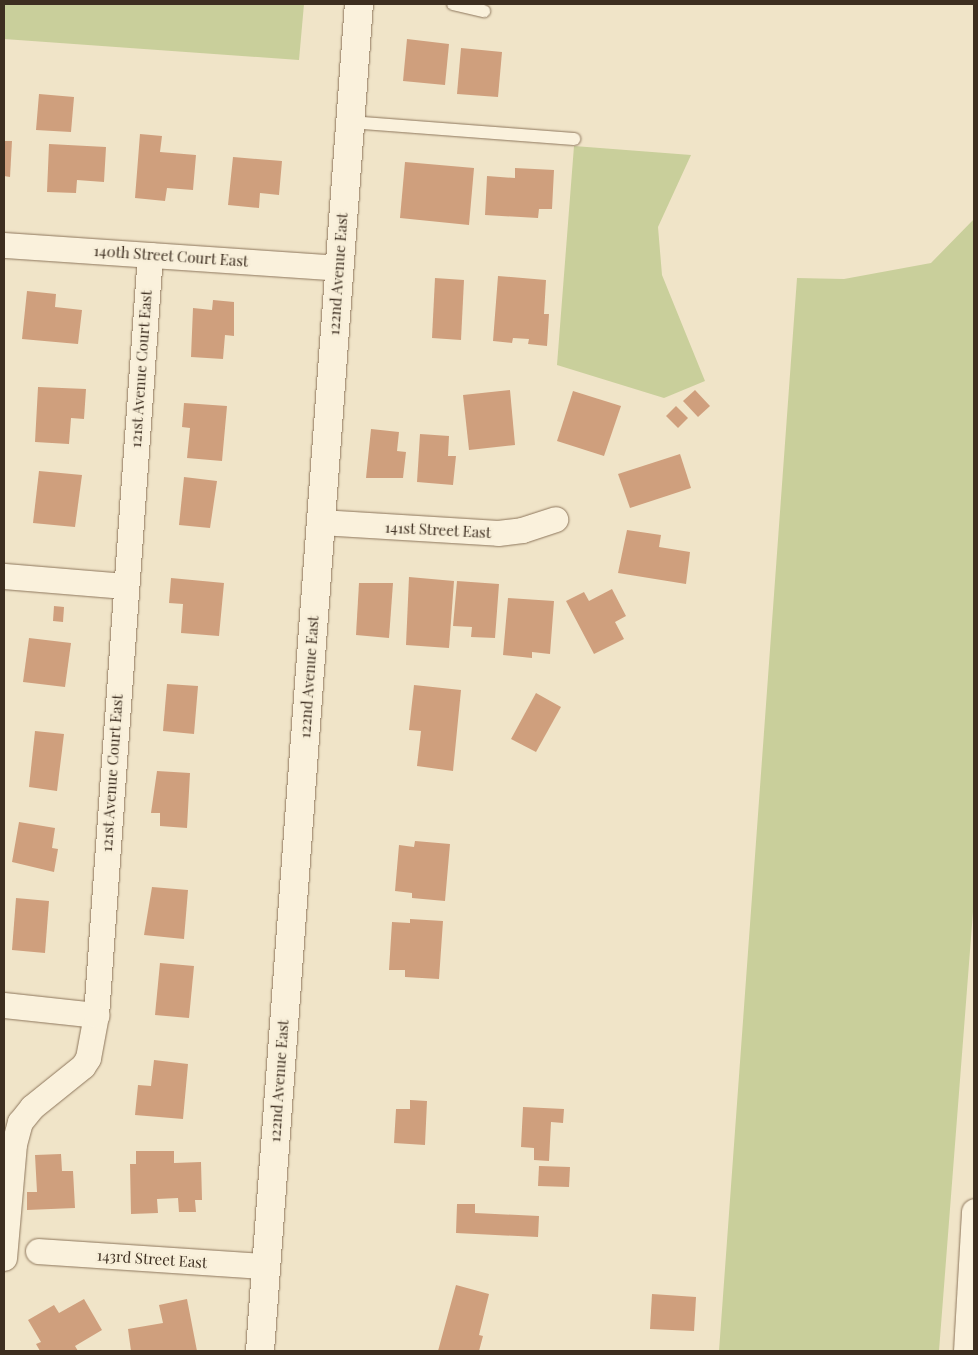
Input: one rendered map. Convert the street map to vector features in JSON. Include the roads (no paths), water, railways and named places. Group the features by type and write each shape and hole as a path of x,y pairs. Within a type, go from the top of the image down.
{"main road":[{"name":"122nd Avenue East","path":"260,1351 338,268 359,4"}],"street":[{"name":"140th Street Court East","path":"4,245 338,268"},
{"name":"121st Avenue Court East","path":"4,1258 14,1144 20,1122 32,1107 83,1066 88,1058 96,1015 150,255"},
{"name":"141st Street East","path":"320,522 498,533 522,530 555,519"},
{"path":"4,576 125,586"},
{"path":"4,1005 96,1015"},
{"path":"966,1351 974,1222"},
{"name":"143rd Street East","path":"38,1251 266,1266"}],"lane":[{"path":"452,4 484,11"},
{"path":"349,122 574,139"}]}
